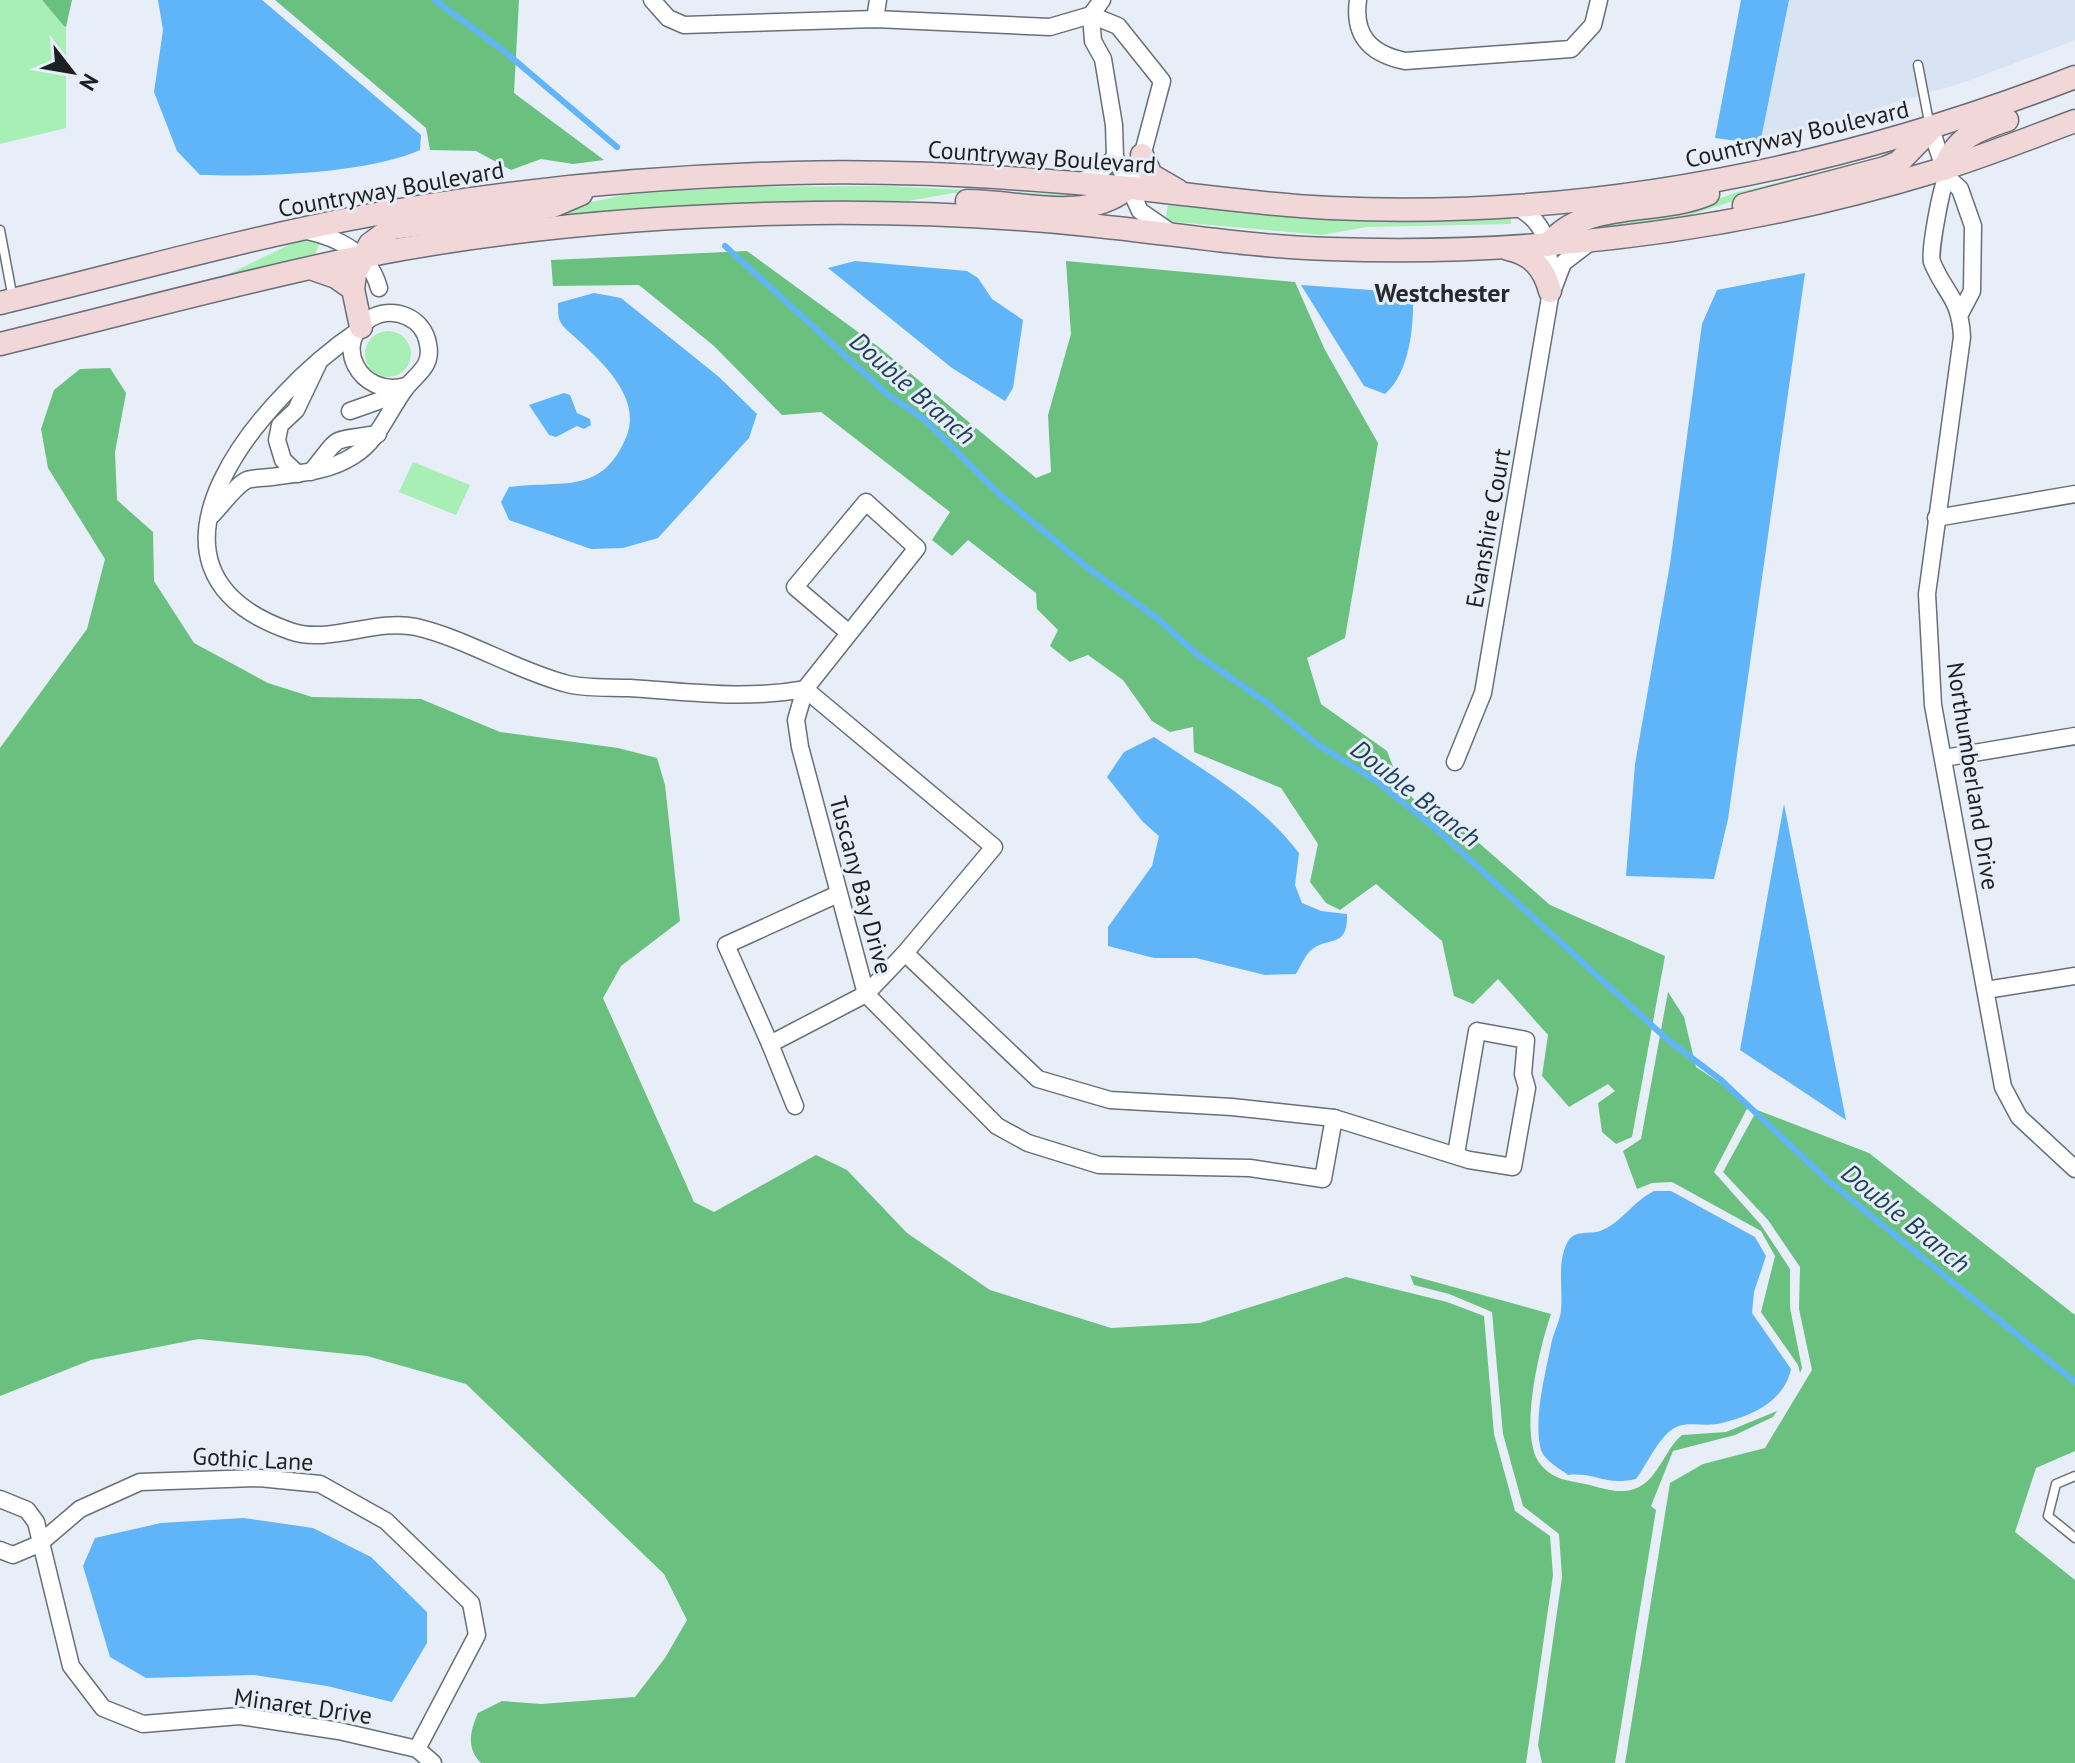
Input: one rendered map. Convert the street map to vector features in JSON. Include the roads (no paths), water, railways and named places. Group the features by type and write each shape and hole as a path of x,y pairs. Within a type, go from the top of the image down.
{"street":[{"path":"652,0 668,18 684,25 875,19 1050,27 1091,15 1102,0"},
{"path":"875,19 878,0"},
{"path":"1358,0 1357,28 1367,45 1387,57 1405,61 1571,49 1593,25 1599,0"},
{"path":"891,214 956,202 1092,208 1114,199 1128,188 1142,155 1162,81 1118,26 1091,15"},
{"path":"1091,15 1093,41 1103,59 1115,157 1140,211 1178,235"},
{"name":"Countryway Boulevard","path":"7,301 301,230 424,206 604,184 809,173 944,174 1328,208 1422,210 1514,206 1741,177 1931,129 2075,77"},
{"path":"1945,173 1950,152 1965,136 2075,93"},
{"path":"0,344 362,257 516,234 662,220 810,213 891,214 1004,218 1325,249 1548,245 1681,229 1945,173 2075,121"},
{"path":"1681,229 1755,201 1885,168 1899,162 1931,129"},
{"name":"Northumberland Drive","path":"1931,129 1945,173 1960,189 1973,226 1972,291 1961,312"},
{"path":"1142,155 1151,175 1189,195"},
{"path":"1071,184 1097,175 1115,157"},
{"name":"Northumberland Drive","path":"1945,173 1940,190 1939,223 1930,250 1932,263 1961,312 1962,337 1927,594 1933,705 2003,1087 2019,1117 2075,1169"},
{"path":"1548,245 1564,229 1587,218 1696,199 1741,177"},
{"path":"390,400 364,378 353,360 359,329 353,289 362,257 380,234 392,228 553,206 604,184"},
{"path":"1514,206 1536,219 1548,245"},
{"path":"301,230 328,237 362,257 379,288 385,313"},
{"name":"Evanshire Court","path":"1550,294 1563,263 1594,240"},
{"name":"Evanshire Court","path":"1455,762 1483,693 1550,294 1548,245"},
{"path":"1499,247 1534,260 1546,276 1550,294"},
{"path":"379,288 383,268 403,251"},
{"path":"313,269 336,277 353,289"},
{"path":"350,411 390,400 417,379 428,359 426,334 409,317 385,313 322,356 290,385 228,467 205,521 210,571 225,593 290,632 310,634 413,626 566,684 760,697 805,689"},
{"path":"304,473 283,460 277,440 280,425 296,410 322,356"},
{"path":"373,385 395,389 406,386"},
{"path":"205,521 246,480 324,470 354,456 378,434 390,400"},
{"path":"1936,518 2075,494"},
{"name":"Tuscany Bay Drive","path":"849,633 795,587 866,502 917,548 805,689 796,720 800,747 866,994 997,1126 1028,1143 1099,1165 1250,1168 1323,1179 1334,1118"},
{"name":"Tuscany Bay Drive","path":"805,689 994,847 905,953 1038,1079 1110,1100 1232,1107 1334,1118 1469,1160 1513,1167 1527,1088 1523,1074 1526,1040 1477,1031 1456,1154"},
{"path":"1944,758 2075,736"},
{"path":"795,1106 726,945 838,894"},
{"path":"770,1044 866,994 905,953"},
{"path":"1986,990 2075,976"},
{"name":"Gothic Lane","path":"39,1544 80,1509 140,1482 259,1478 320,1484 386,1521 471,1603 477,1635 417,1749"},
{"name":"Minaret Drive","path":"0,1499 27,1510 36,1522 71,1666 103,1708 143,1724 240,1716 339,1731 417,1749 433,1763"},
{"path":"0,1550 13,1555 39,1544"}],"lane":[{"path":"1918,65 1931,129"},
{"path":"0,230 7,301"},
{"path":"2075,1476 2056,1484 2048,1516 2075,1538"}],"water":[{"path":"158,0 262,0 421,135 420,150 398,158 342,169 282,174 200,175 177,151 154,92 163,30"},
{"path":"1741,0 1789,0 1760,144 1715,138"},
{"path":"855,261 967,271 978,278 992,299 1023,320 1013,388 1005,401 952,368 828,268"},
{"path":"1805,273 1728,819 1714,879 1626,876 1635,764 1670,564 1702,324 1717,290"},
{"path":"1301,285 1413,293 1409,347 1400,373 1385,394 1364,386"},
{"path":"594,293 621,298 719,377 757,414 749,438 658,538 623,548 591,549 509,520 501,502 509,487 563,484 593,476 606,468 627,435 629,407 617,381 563,326 559,317 558,303"},
{"path":"564,393 570,395 577,413 590,419 591,425 584,429 577,426 556,437 549,435 529,405"},
{"path":"1154,737 1250,803 1284,835 1299,853 1295,885 1302,903 1321,911 1347,914 1344,933 1336,940 1310,951 1296,974 1265,975 1196,958 1154,958 1108,946 1108,927 1152,866 1159,836 1143,822 1107,777 1124,752"},
{"path":"1784,804 1846,1120 1740,1050"},
{"path":"1654,1191 1671,1191 1755,1237 1766,1256 1754,1292 1752,1313 1791,1369 1782,1390 1756,1411 1717,1424 1684,1425 1672,1429 1660,1441 1636,1479 1616,1481 1568,1475 1543,1454 1538,1425 1546,1370 1560,1314 1564,1251 1573,1236 1608,1227"},
{"path":"244,1518 313,1528 371,1557 427,1612 427,1643 392,1702 327,1686 254,1675 146,1678 110,1657 83,1566 95,1538 161,1523"}],"waterway":[{"name":"Double Branch","path":"435,0 505,52 617,147"},
{"name":"Double Branch","path":"725,246 887,394 925,420 998,493 1088,568 1158,619 1199,656 1266,702 1317,744 1376,781 1436,829 1668,1040 1721,1080 1826,1179 2075,1382"}],"district":[{"name":"Westchester","path":"1442,292"}]}
